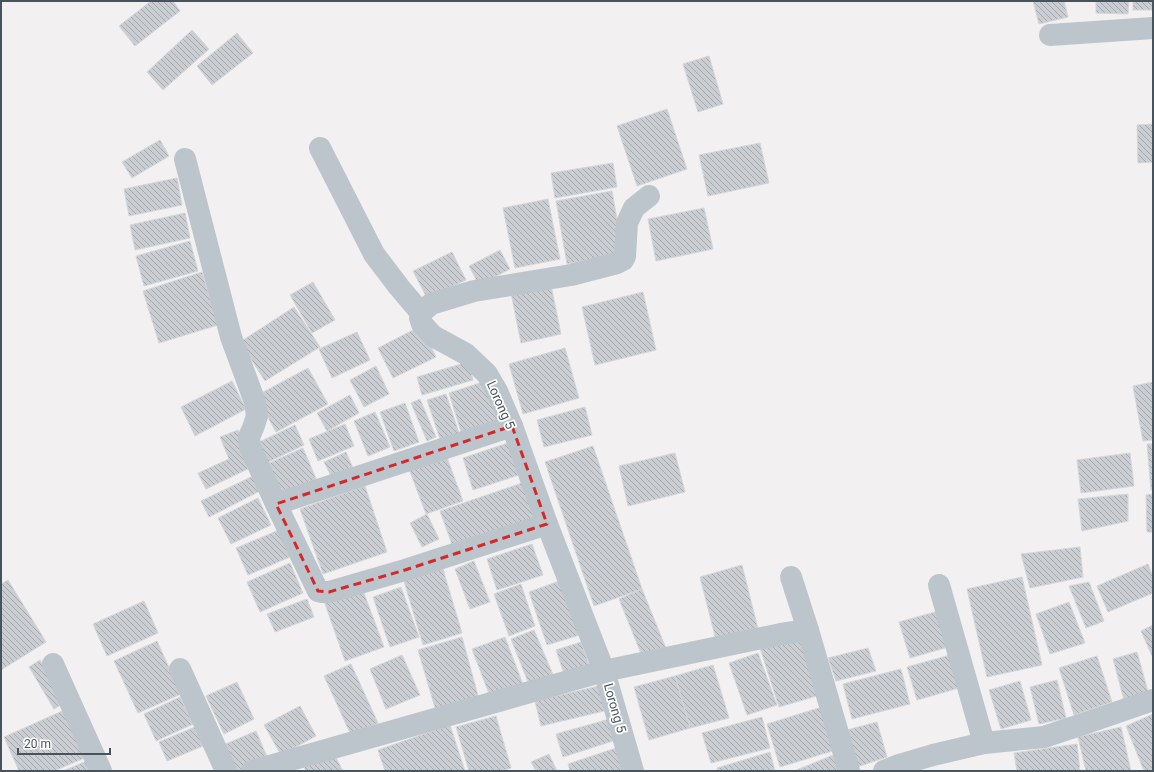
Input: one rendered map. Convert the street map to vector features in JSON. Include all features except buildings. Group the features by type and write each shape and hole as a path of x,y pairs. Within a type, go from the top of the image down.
{"street":[{"path":"1050,35 1153,28"},
{"name":"Lorong 5","path":"320,148 374,254 399,288 421,313 420,318 422,324 433,336 466,354 487,374 497,391 512,426 547,524 604,671 633,771"},
{"path":"185,159 231,337 255,402 257,416 249,437 250,447 318,591 329,592 406,570 547,524"},
{"path":"421,313 431,304 474,290 571,276 623,260 625,256 627,223 634,208 649,196"},
{"path":"276,504 512,426"},
{"path":"791,577 849,771"},
{"path":"939,585 984,743"},
{"path":"252,771 604,671 781,634 808,630"},
{"path":"53,664 101,771"},
{"path":"180,669 226,771"},
{"path":"884,771 899,765 928,764 984,743 1044,737 1153,700"}],"highlighted area":[{"path":"512,426 547,524 405,570 329,592 318,591 276,504"}]}
